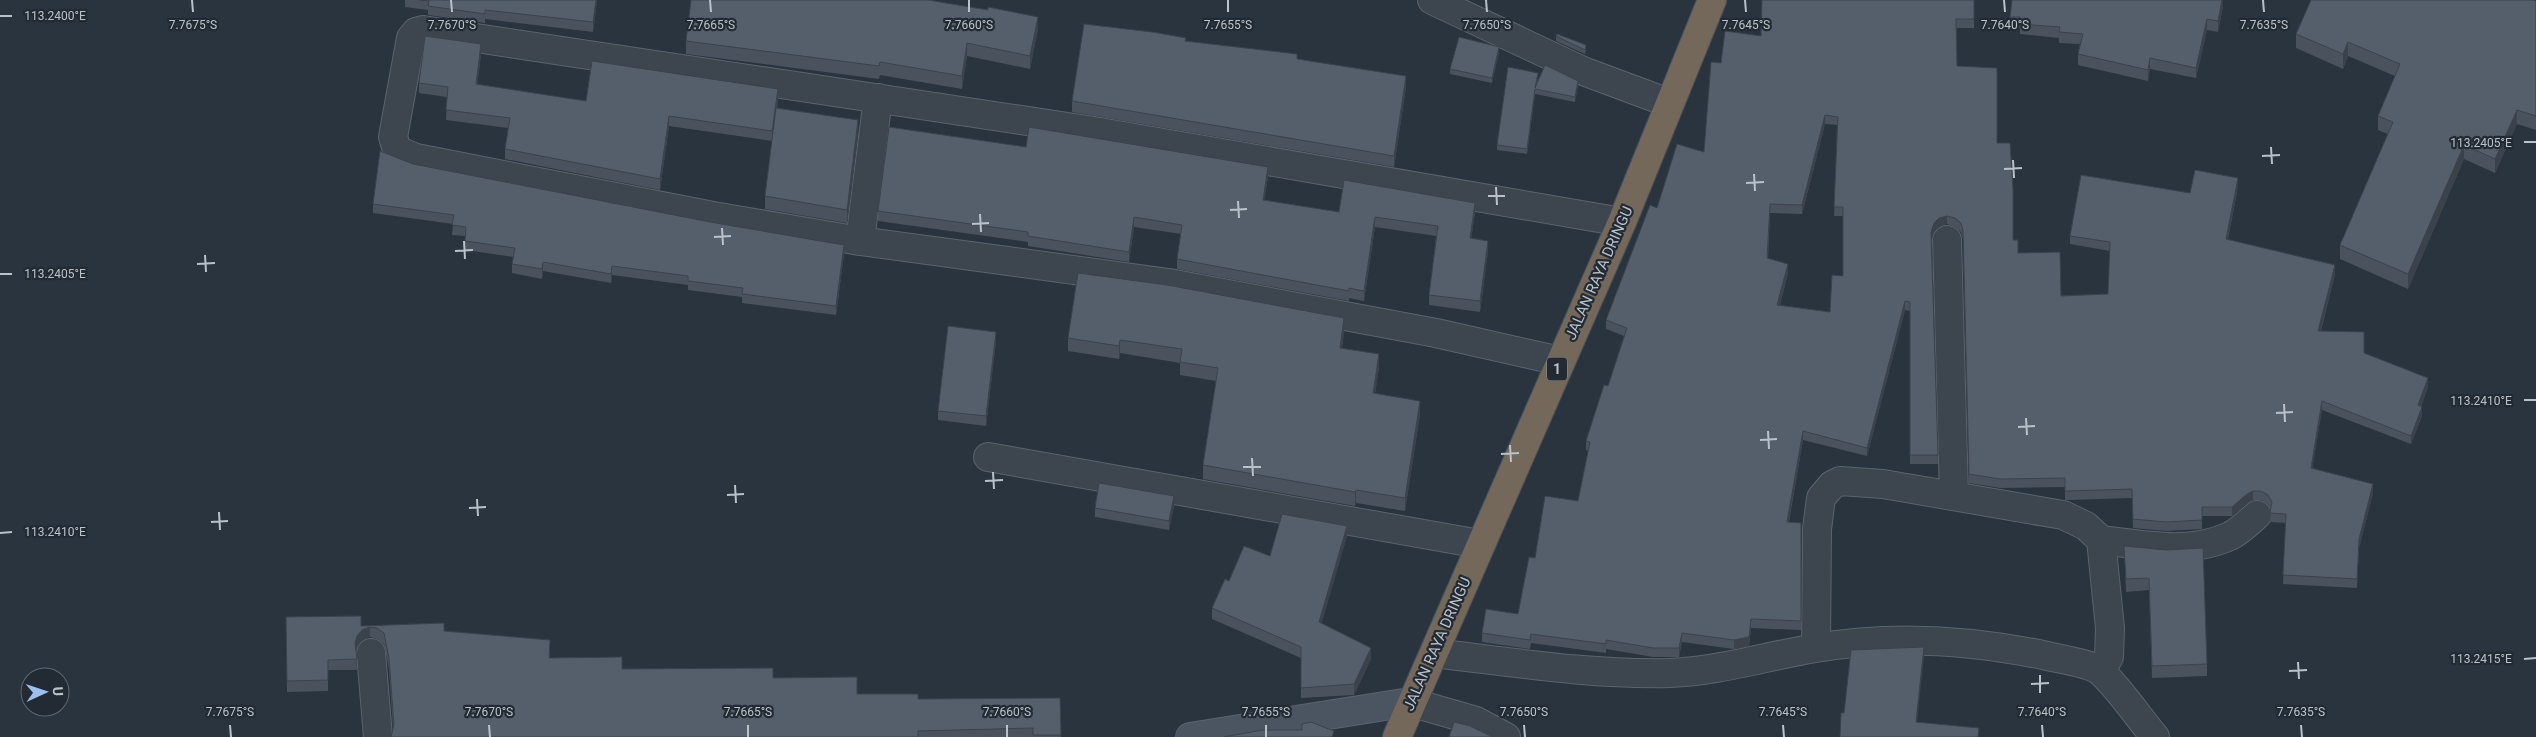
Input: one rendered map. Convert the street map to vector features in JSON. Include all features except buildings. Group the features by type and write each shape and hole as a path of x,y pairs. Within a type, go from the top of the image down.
{"highway":[{"name":"JALAN RAYA DRINGU","path":"1397,737 1410,702 1434,653 1622,222 1712,0"}],"street":[{"path":"1432,0 1583,71 1669,103"},
{"path":"1560,361 1436,333 1169,283 860,241 713,216 416,158 397,150 393,137 411,38 416,32 422,30 878,98 1094,131 1622,222"},
{"path":"860,241 878,98"},
{"path":"1947,240 1954,495"},
{"path":"988,457 1480,544"},
{"path":"1816,648 1816,529 1821,498 1832,485 1840,481 1883,484 2063,515 2086,526 2101,540 2164,548 2193,546 2229,536 2257,514"},
{"path":"2100,671 2109,657 2110,628 2101,540"},
{"path":"1434,653 1606,672 1670,673 1715,669 1816,648 1870,641 1934,642 2013,649 2072,662 2100,671 2155,737"},
{"path":"371,653 378,737"},
{"path":"1190,737 1410,702 1476,721 1506,737"}]}
